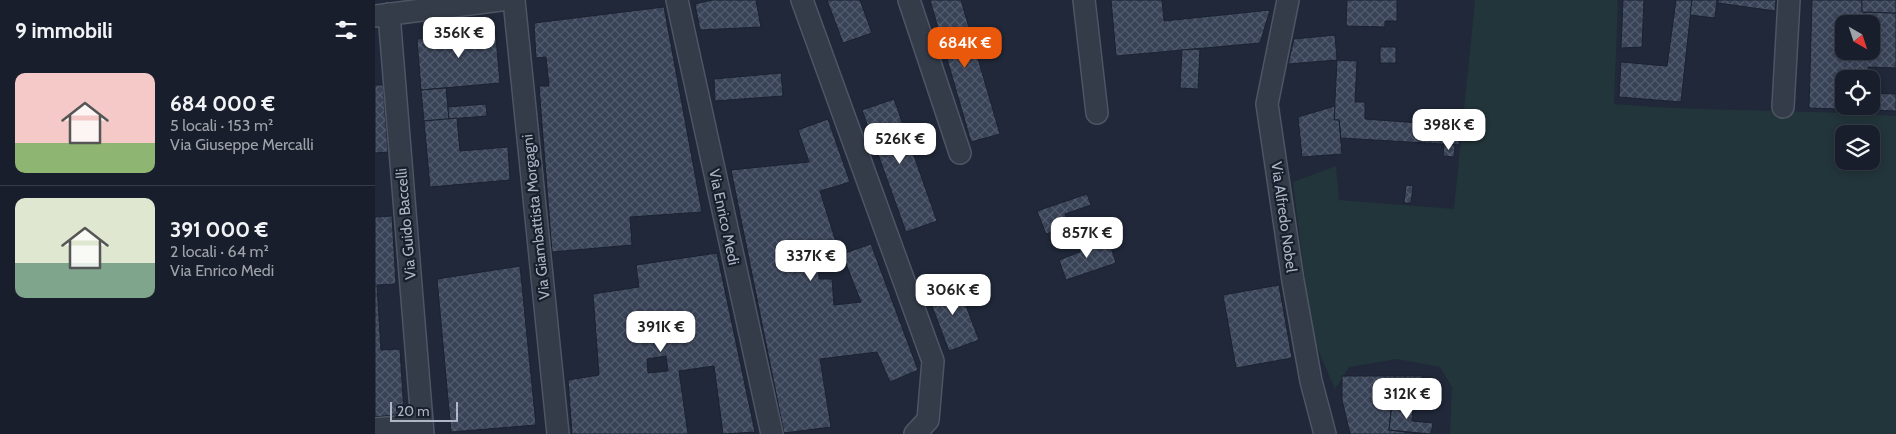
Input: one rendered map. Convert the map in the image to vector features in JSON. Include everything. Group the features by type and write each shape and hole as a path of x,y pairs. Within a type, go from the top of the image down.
{"street":[{"path":"382,15 500,0"},
{"name":"Via Giambattista Morgagni","path":"514,0 558,434"},
{"name":"Via Enrico Medi","path":"677,0 771,434"},
{"path":"802,0 933,361 928,420 915,434"},
{"path":"909,0 960,153"},
{"path":"1084,0 1097,113"},
{"name":"Via Alfredo Nobel","path":"1288,0 1267,104 1293,281 1311,381 1325,434"},
{"path":"1783,107 1789,0"},
{"name":"Via Guido Baccelli","path":"382,15 423,430"},
{"path":"375,429 423,430"}],"green space":[{"path":"1475,0 1618,0 1614,104 1649,107 1825,112 1835,113 1835,115 1896,116 1896,434 1450,434 1452,387 1440,367 1397,359 1349,367 1335,389 1312,336 1293,182 1336,166 1339,200 1454,209"}],"building":[{"path":"712,0 756,0 761,27 700,30 695,4"},
{"path":"827,0 860,0 872,33 843,43"},
{"path":"930,0 961,0 1000,134 971,142"},
{"path":"1111,0 1162,0 1164,21 1270,10 1260,43 1116,56"},
{"path":"1347,0 1397,0 1397,21 1385,21 1385,27 1346,26"},
{"path":"1623,0 1644,0 1642,47 1621,48"},
{"path":"1676,0 1692,0 1681,102 1619,97 1621,62 1667,66"},
{"path":"1692,0 1717,0 1715,18 1690,15"},
{"path":"1718,0 1776,0 1775,11 1718,3"},
{"path":"1812,0 1862,0 1862,12 1896,13 1896,68 1868,67 1868,70 1835,70 1835,109 1809,108"},
{"path":"1862,0 1896,0 1896,13 1862,12"},
{"path":"664,7 702,212 630,217 632,245 552,252 539,86 549,86 546,57 536,58 534,23"},
{"path":"495,27 500,83 421,90 417,39 451,36 451,30"},
{"path":"1335,35 1337,60 1288,64 1294,39"},
{"path":"1380,47 1396,47 1396,63 1380,63"},
{"path":"1200,49 1198,89 1180,88 1182,50"},
{"path":"1337,60 1357,61 1355,102 1365,102 1365,119 1460,126 1459,145 1341,138 1339,120 1334,120"},
{"path":"781,73 783,96 715,101 714,79"},
{"path":"375,85 383,85 388,152 375,153"},
{"path":"446,88 449,119 424,121 421,90"},
{"path":"1880,93 1896,94 1896,111 1880,110"},
{"path":"894,99 937,221 906,232 862,110"},
{"path":"486,104 487,116 449,119 448,107"},
{"path":"1335,106 1334,120 1339,120 1342,154 1302,157 1298,117"},
{"path":"457,118 460,151 508,147 510,180 430,187 424,121"},
{"path":"828,119 850,182 820,191 836,242 817,242 819,279 832,279 834,305 861,302 842,254 871,244 918,370 890,382 877,352 820,359 831,427 784,433 731,170 809,162 798,130"},
{"path":"1444,144 1455,145 1454,157 1443,156"},
{"path":"1406,185 1413,186 1411,203 1404,203"},
{"path":"1087,194 1091,205 1065,214 1069,226 1046,234 1037,211"},
{"path":"392,216 396,284 377,285 381,350 400,349 404,414 375,417 375,217"},
{"path":"1095,238 1098,248 1110,244 1116,263 1066,280 1059,260 1080,252 1077,244"},
{"path":"717,253 755,432 723,434 714,366 679,371 688,434 572,434 568,380 599,375 593,294 639,287 636,265","holes":["666,356 668,371 648,373 647,359"]},
{"path":"520,266 536,425 451,432 437,279"},
{"path":"957,282 979,340 949,351 927,293"},
{"path":"1279,285 1292,358 1236,368 1223,295"},
{"path":"1342,376 1422,376 1421,404 1392,404 1389,430 1419,434 1350,434 1342,400"},
{"path":"1392,404 1413,404 1412,421 1433,423 1431,434 1389,430"}]}
